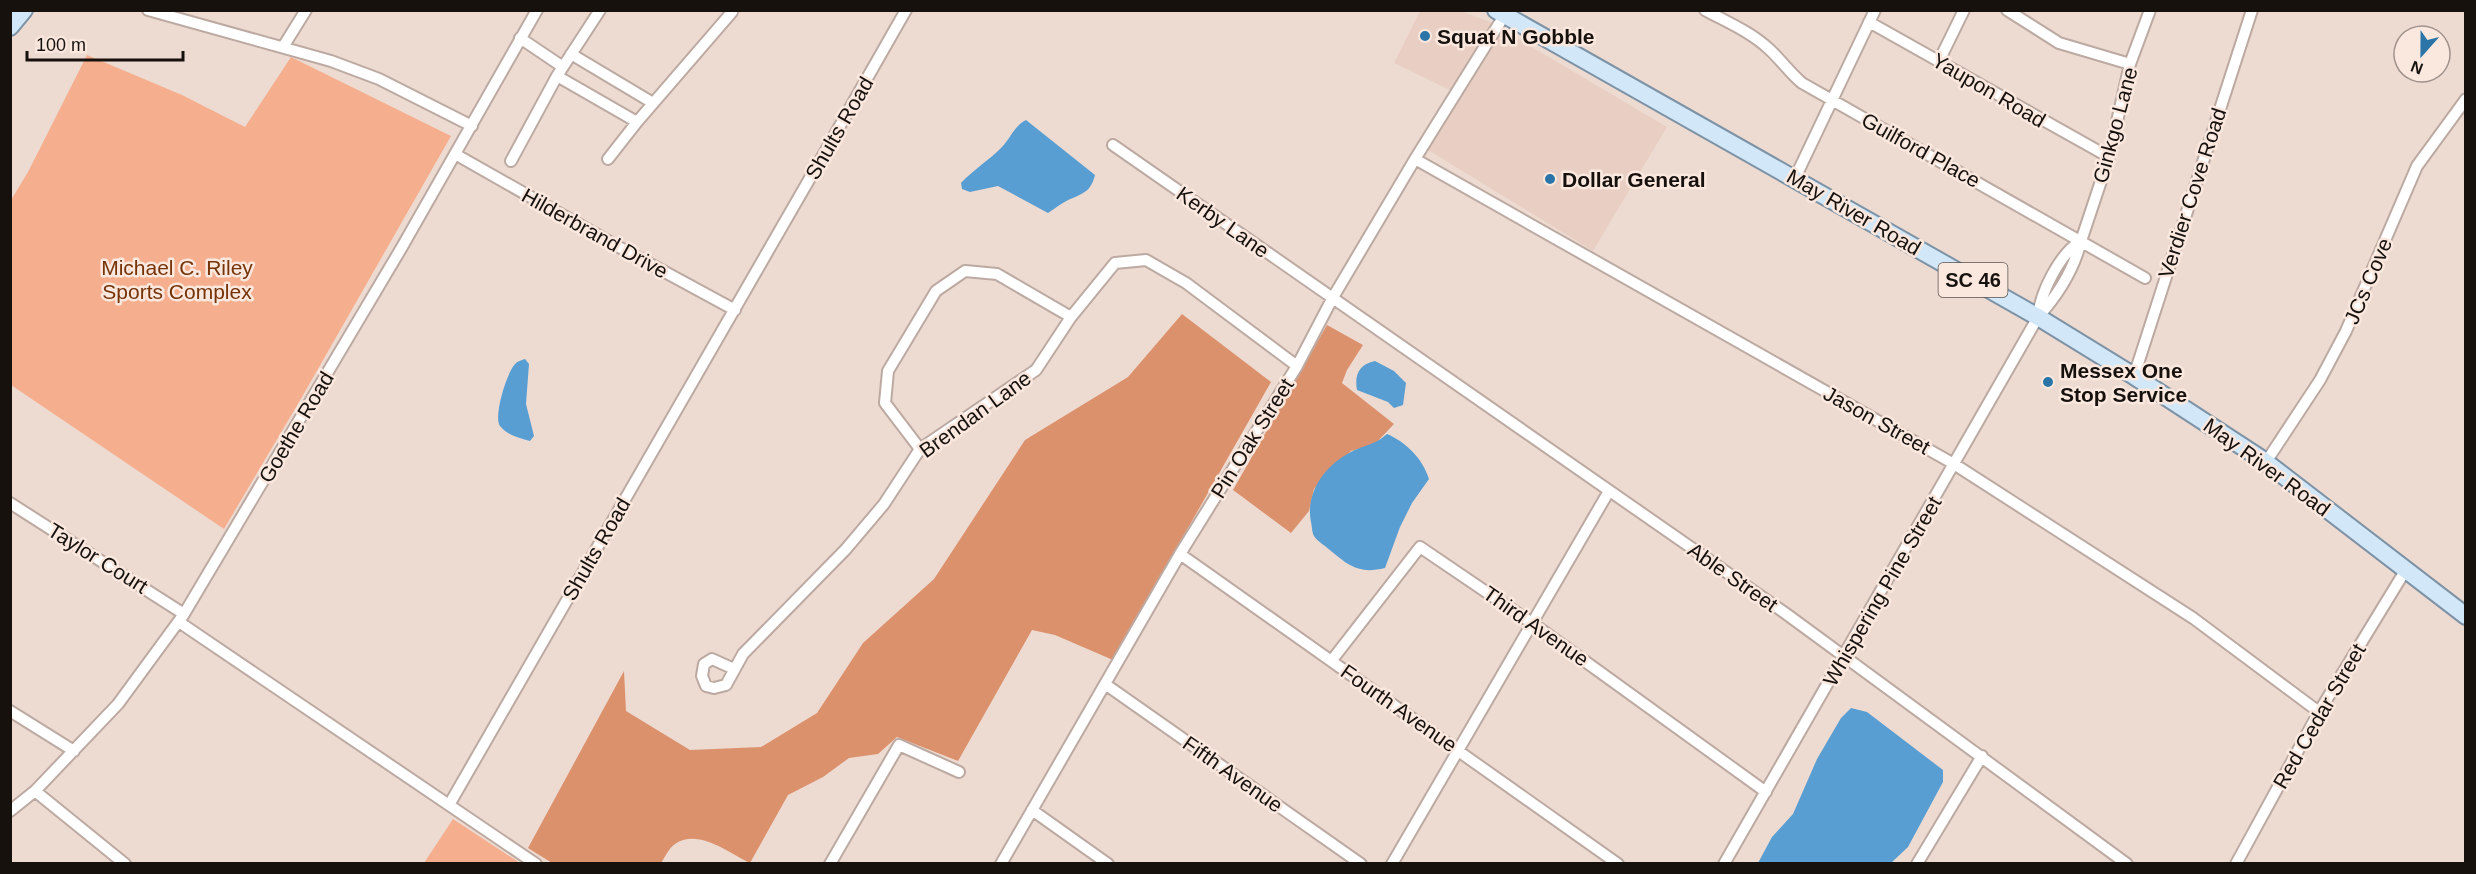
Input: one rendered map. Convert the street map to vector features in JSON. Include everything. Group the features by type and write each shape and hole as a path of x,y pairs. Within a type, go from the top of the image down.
{"main road":[{"path":"11,27 24,10"},
{"name":"May River Road","path":"1503,12 2037,317 2134,376 2266,462 2466,616"}],"street":[{"path":"148,10 283,47 379,79 472,126"},
{"path":"283,47 306,10"},
{"name":"Goethe Road","path":"10,811 35,791 118,704 182,618 472,126 537,10"},
{"path":"511,161 560,71 600,10"},
{"path":"608,159 732,12 730,10"},
{"name":"Shults Road","path":"449,806 906,10"},
{"name":"Guilford Place","path":"1705,10 1752,35 1802,83 2145,278"},
{"path":"1795,178 1875,10"},
{"path":"1939,61 1964,10"},
{"path":"2007,10 2059,43 2130,64"},
{"name":"Ginkgo Lane","path":"2037,317 2051,303 2078,253 2109,157 2130,64 2150,10"},
{"name":"Verdier Cove Road","path":"2134,376 2252,10"},
{"name":"Pin Oak Street","path":"1001,864 1180,554 1297,366 1332,299 1503,12"},
{"name":"Yaupon Road","path":"1869,22 2109,157"},
{"path":"520,38 560,71 637,122"},
{"path":"571,54 654,103"},
{"name":"JCs Cove","path":"2266,462 2320,380 2346,331 2417,166 2466,99"},
{"name":"Kerby Lane","path":"1113,146 1332,299"},
{"name":"Hilderbrand Drive","path":"455,154 735,310"},
{"name":"Jason Street","path":"1415,159 1954,464 2193,618 2319,712"},
{"name":"Brendan Lane","path":"734,669 743,654 846,549 885,504 920,449 1036,370 1071,317 1115,263 1146,260 1186,283 1297,366"},
{"path":"920,449 885,403 888,371 936,291 965,271 997,274 1071,317"},
{"name":"Able Street","path":"1332,299 1845,656 2127,864"},
{"name":"Whispering Pine Street","path":"1724,864 2037,317"},
{"path":"1392,864 1609,491"},
{"name":"Taylor Court","path":"10,503 182,618"},
{"name":"Third Avenue","path":"1332,660 1420,547 1532,623 1766,792"},
{"name":"Fourth Avenue","path":"1180,554 1618,864"},
{"name":"Red Cedar Street","path":"2236,864 2319,712 2405,571"},
{"path":"182,618 449,806 536,864"},
{"name":"Fifth Avenue","path":"1105,684 1361,864"},
{"path":"10,711 74,751"},
{"path":"831,864 899,745 959,772"},
{"path":"1917,864 1982,756"},
{"path":"35,791 125,864"},
{"path":"1032,810 1108,864"}],"shaded area":[{"path":"1420,11 1461,11 1490,22 1667,127 1593,251 1428,150 1460,95 1394,63"},
{"path":"1182,314 1271,382 1113,660 1055,635 1032,630 958,761 897,737 878,754 849,758 823,777 788,795 750,863 723,848 703,840 693,839 675,844 661,863 552,863 528,848 624,671 626,711 690,750 761,747 817,713 863,643 934,579 1025,440 1128,377"},
{"path":"1327,325 1363,345 1347,370 1342,383 1394,424 1375,444 1351,451 1314,489 1309,511 1291,533 1233,490"}],"green space":[{"name":"Michael C. Riley Sports Complex","path":"87,55 182,95 245,127 291,57 451,136 224,529 11,385 11,200 28,172"},
{"path":"453,819 520,863 424,863"}],"water":[{"path":"1026,120 1095,175 1087,190 1048,213 998,186 970,192 962,189 961,183 1001,148 1018,126"},
{"path":"525,359 529,364 526,404 534,436 530,441 507,432 498,421 502,394 512,368 516,363"},
{"path":"1375,361 1394,371 1406,383 1403,405 1394,408 1388,402 1357,390 1356,379 1359,371 1365,365"},
{"path":"1387,434 1413,452 1423,465 1429,479 1412,503 1400,527 1385,568 1369,570 1356,568 1314,536 1310,511 1311,501 1319,481 1333,464"},
{"path":"1851,708 1867,712 1943,770 1943,782 1908,847 1891,863 1758,863 1772,837 1793,814 1817,759 1841,718"}],"place":[{"name":"Squat N Gobble","path":"1425,36"},
{"name":"Dollar General","path":"1550,179"},
{"name":"Messex One Stop Service","path":"2048,382"}]}
